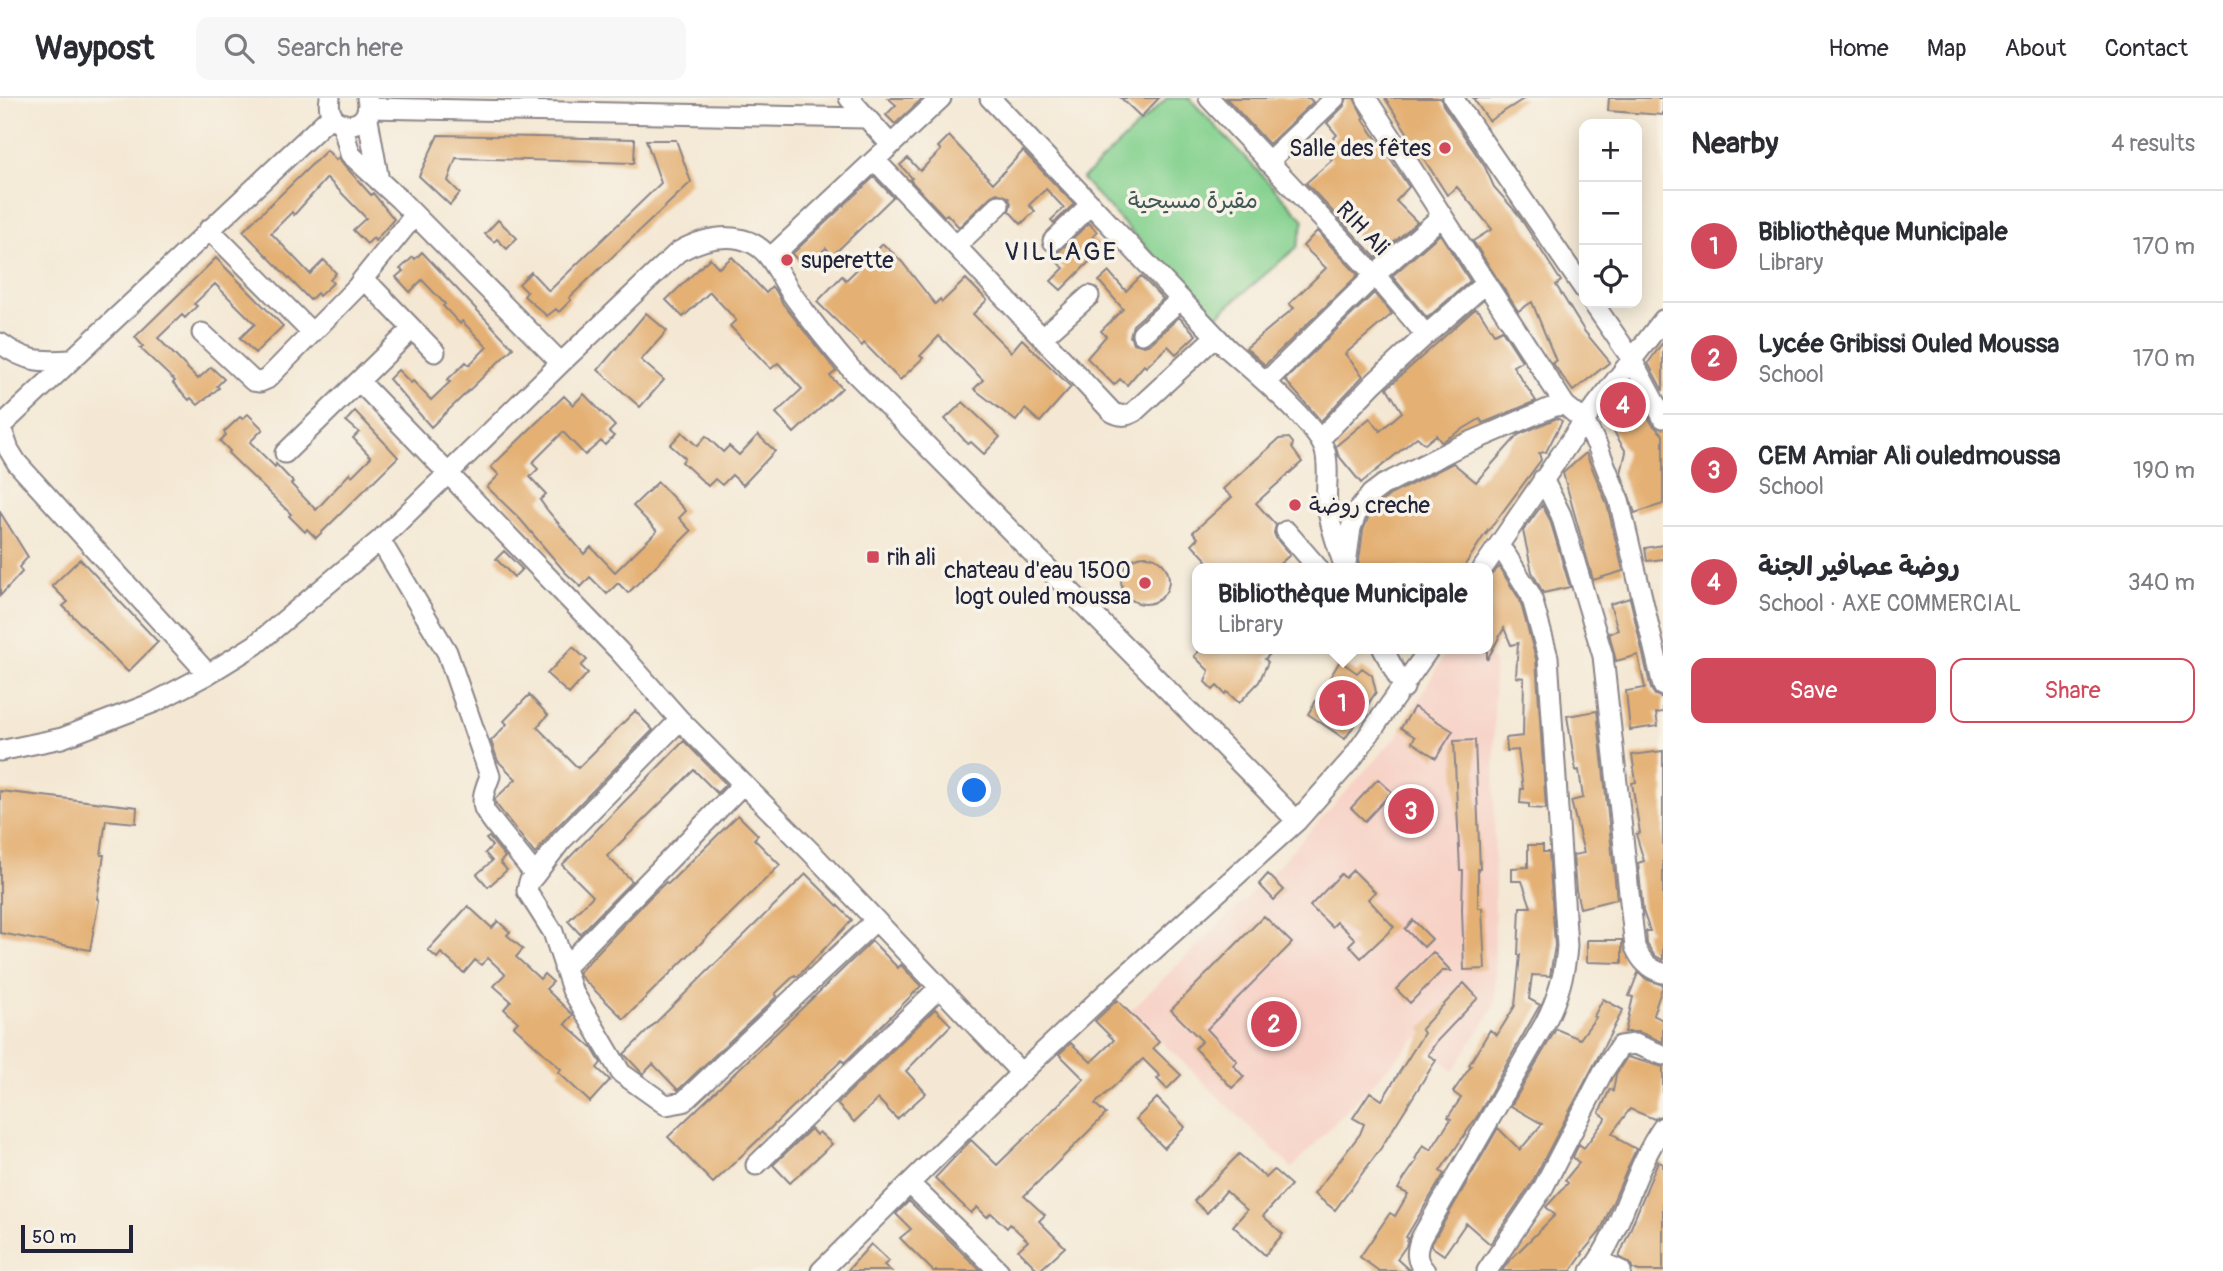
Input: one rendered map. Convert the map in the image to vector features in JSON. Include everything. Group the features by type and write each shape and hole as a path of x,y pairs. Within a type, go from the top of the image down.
{"street":[{"path":"849,98 891,145"},
{"path":"770,258 941,98"},
{"path":"990,98 1216,336 1266,382 1320,439 1327,459 1327,503 1331,526 1343,563"},
{"name":"RIH Ali","path":"1209,98 1375,275 1426,335 1428,333"},
{"path":"1268,162 1335,98"},
{"path":"1366,98 1565,405 1584,421 1597,445 1619,500 1663,686"},
{"path":"1454,98 1579,282"},
{"path":"368,107 866,118"},
{"path":"334,112 353,125 364,119 368,107"},
{"path":"368,107 379,181"},
{"path":"334,112 350,154 561,363"},
{"path":"208,674 17,463 0,426 334,112"},
{"path":"875,160 1112,412 1128,416 1216,336"},
{"path":"1053,241 1091,204"},
{"path":"956,246 999,205"},
{"path":"202,333 253,381 260,383 267,379 362,279 414,216"},
{"path":"1266,382 1375,275 1442,216"},
{"path":"209,229 312,333"},
{"path":"0,751 62,738 155,702 208,674 254,645 380,540 678,252 691,245 719,237 739,238 757,244 770,258 809,318 851,369 1297,821"},
{"path":"362,279 435,352"},
{"path":"1320,439 1374,383 1486,283"},
{"path":"1043,337 1089,296"},
{"path":"1142,334 1181,299"},
{"path":"1596,308 1631,358 1663,418"},
{"path":"1486,563 1584,421 1663,320"},
{"path":"285,453 412,329"},
{"path":"0,343 18,356 33,361 71,360"},
{"path":"359,381 449,472 681,720 1021,1073"},
{"path":"1346,563 1351,528 1357,512 1371,494 1457,448 1555,406 1565,405"},
{"path":"1543,479 1561,515 1602,656 1635,947 1648,967 1663,973"},
{"path":"1286,531 1314,563"},
{"path":"380,540 447,652 490,776 483,795 484,811 535,874"},
{"path":"1425,1271 1417,1258 1421,1238 1545,1023 1557,1000 1565,974 1567,946 1548,657 1531,595 1498,546"},
{"path":"1386,654 1404,688"},
{"path":"827,1269 1021,1073 1297,821 1352,760 1426,654"},
{"path":"681,720 561,841 528,881 527,891 553,932 572,990 621,1073 666,1105 683,1102 875,920"},
{"path":"564,968 743,784"},
{"path":"756,1165 939,988"},
{"path":"1486,1271 1542,1190 1619,1046 1635,1044 1663,1055"},
{"path":"1622,1271 1595,1266 1618,1224 1653,1142 1663,1127"},
{"path":"910,1184 999,1271"}],"shaded area":[{"path":"1445,654 1484,654 1494,662 1495,1005 1453,1071 1417,1037 1292,1168 1130,1011 1259,886 1397,736"}],"green space":[{"name":"مقبرة مسيحية","path":"1167,98 1189,98 1304,220 1297,247 1213,319 1082,179"}],"building":[{"path":"888,98 923,98 895,124 886,115 896,105"},
{"path":"1121,98 1159,98 1141,117"},
{"path":"1226,98 1309,98 1313,102 1269,144"},
{"path":"1347,98 1354,98 1363,119 1409,187 1396,201 1417,222 1376,258 1306,183 1332,160 1322,149 1337,135 1327,123 1344,106"},
{"path":"1385,98 1441,98 1485,167 1494,187 1517,213 1561,281 1556,285 1585,332 1610,362 1573,391 1552,362 1556,361 1532,302 1518,311 1473,241 1492,229 1457,187 1447,195"},
{"path":"1473,98 1525,98 1489,121"},
{"path":"1609,98 1663,98 1663,115 1608,111"},
{"path":"438,135 635,139 634,163 456,158 448,181 460,193 450,205 419,176"},
{"path":"949,136 993,183 1023,151 1074,204 1054,223 1051,220 1064,208 1046,189 1029,205 1035,211 1021,224 1009,211 1011,203 1008,197 997,193 959,227 947,214 944,216 910,180 912,178 900,165 908,158 920,171 941,150 938,147"},
{"path":"646,140 676,140 691,182 569,298 571,300 559,312 556,309 547,316 524,296 527,292 519,284 531,272 549,291 661,183"},
{"path":"327,150 336,160 338,158 371,195 373,193 394,219 375,241 373,238 367,244 353,230 366,218 327,178 294,215 292,212 271,233 310,274 324,260 336,273 330,280 333,283 319,296 317,293 310,300 243,231"},
{"path":"874,177 893,197 833,255 826,248 805,268 792,254"},
{"path":"498,220 517,238 507,249 497,239 494,242 485,234"},
{"path":"1089,223 1097,232 1092,238 1103,248 1061,290 1051,281 1064,268 1052,258"},
{"path":"1317,231 1358,275 1265,365 1246,348 1294,308 1289,304 1326,268 1303,246"},
{"path":"1440,234 1470,281 1427,318 1392,276"},
{"path":"883,244 902,262 935,304 940,299 942,302 966,279 987,300 973,314 1011,352 1022,339 1071,387 1040,422 1025,409 1016,421 974,389 983,380 939,336 920,356 923,358 900,380 864,343 862,346 817,302 842,276 846,280"},
{"path":"422,252 513,348 431,427 389,379 398,370 431,400 466,362 469,365 487,347 462,321 460,324 422,280 410,292 396,277 403,271 400,269"},
{"path":"732,257 766,293 772,287 776,291 783,304 836,371 830,376 842,388 794,433 776,413 802,389 778,363 771,369 748,345 730,326 736,320 710,292 683,317 666,300 710,258 719,268"},
{"path":"216,258 283,326 255,353 240,338 255,324 215,284 194,304 197,306 185,318 182,315 158,338 198,379 211,367 224,379 217,386 219,388 198,405 191,398 189,400 173,383 175,381 140,348 143,346 135,337"},
{"path":"1109,272 1126,291 1141,276 1163,299 1133,325 1130,336 1133,343 1144,346 1150,344 1179,317 1196,335 1176,354 1168,346 1146,367 1144,365 1127,385 1120,379 1114,385 1087,358 1106,336 1101,331 1123,309 1099,281"},
{"path":"1374,293 1392,314 1345,354 1363,376 1321,421 1285,380"},
{"path":"1475,309 1480,312 1494,334 1502,330 1522,361 1513,366 1536,401 1483,423 1480,419 1441,442 1436,435 1425,444 1417,437 1361,483 1338,455 1336,446 1370,418 1380,431 1402,412 1387,388"},
{"path":"646,313 667,331 641,360 664,380 640,407 598,370"},
{"path":"1663,342 1663,391 1648,363"},
{"path":"584,394 615,426 609,432 614,436 605,445 601,441 585,455 563,432 532,463 538,469 530,477 546,494 540,500 548,511 584,554 591,547 615,572 657,531 633,506 658,482 686,511 679,518 691,531 628,593 618,583 607,594 590,577 581,587 520,519 487,487 499,475 491,467 564,396 573,405"},
{"path":"1637,396 1652,424 1663,435 1663,504 1635,513 1621,473 1626,452 1605,416"},
{"path":"963,402 1000,437 984,454 971,442 968,444 945,419"},
{"path":"355,411 398,457 316,538 307,529 305,532 289,516 291,514 228,453 230,451 220,441 226,435 224,432 240,417 242,419 248,414 263,429 250,442 275,467 276,464 316,510 350,473 352,476 371,457 353,438 359,432 346,421"},
{"path":"1557,418 1562,421 1546,452 1539,453 1541,460 1466,563 1359,563 1363,531 1368,518 1380,503 1390,495 1453,463 1476,482 1518,435"},
{"path":"682,432 697,446 706,436 723,452 729,446 739,455 758,435 775,451 743,485 732,475 722,485 715,479 708,486 682,462 685,458 670,445"},
{"path":"1289,438 1293,443 1292,448 1302,462 1256,503 1276,525 1276,538 1290,555 1281,563 1209,563 1192,544 1198,538 1193,532 1232,497 1223,489 1279,439"},
{"path":"1586,453 1607,504 1623,571 1593,580 1563,473"},
{"path":"1542,505 1550,520 1570,587 1543,593 1532,572 1523,531"},
{"path":"0,512 28,557 19,567 22,572 0,596"},
{"path":"1663,545 1663,559 1647,561 1645,548"},
{"path":"504,551 522,569 514,577 496,559"},
{"name":"chateau d'eau 1500 logt ouled moussa","path":"1145,556 1162,563 1169,580 1162,597 1145,604 1128,597 1121,580 1128,563"},
{"path":"80,559 158,642 128,672 63,606 68,602 52,586"},
{"path":"1499,567 1520,600 1536,659 1546,809 1529,808 1529,804 1520,803 1523,789 1518,750 1507,751 1506,738 1523,736 1524,678 1516,677 1518,643 1511,645 1504,628 1493,649 1493,573"},
{"path":"1630,598 1651,689 1655,695 1663,698 1663,712 1656,713 1658,726 1630,730 1626,691 1645,688 1638,655 1616,661 1609,633 1618,630 1610,604"},
{"path":"573,647 587,660 581,666 588,673 569,694 547,674"},
{"path":"1270,654 1265,659 1268,662 1259,682 1239,703 1227,692 1225,694 1217,686 1213,690 1205,682 1209,671 1194,656"},
{"path":"1340,661 1357,673 1362,668 1372,675 1376,692 1345,739 1308,714"},
{"path":"529,695 548,715 537,727 578,768 635,711 653,730 552,832 535,854 496,804 495,799 516,779 498,761 491,741 507,724 504,721"},
{"path":"1414,707 1453,731 1436,758 1412,742 1415,737 1401,728"},
{"path":"1597,711 1617,899 1580,908 1573,855 1584,853 1571,801 1583,798 1567,716"},
{"path":"1475,740 1480,869 1478,908 1482,908 1485,969 1464,970 1463,870 1460,870 1454,741"},
{"path":"684,741 726,784 717,793 694,770 607,856 632,881 580,934 568,921 593,896 562,865"},
{"path":"1663,751 1663,960 1654,955 1647,944 1646,931 1650,931 1643,911 1638,863 1644,861 1636,834 1640,833 1632,783 1636,782 1632,755"},
{"path":"1378,779 1392,792 1365,821 1351,808"},
{"path":"0,791 137,807 136,823 106,820 99,900 90,950 0,933"},
{"path":"738,815 758,835 754,839 780,865 624,1019 579,972 649,898 666,882 668,884"},
{"path":"489,837 505,857 500,862 507,870 488,887 477,874 492,861 485,853 492,846 486,839"},
{"path":"1528,845 1543,845 1543,852 1549,852 1555,946 1550,976 1532,975 1529,999 1540,1005 1478,1115 1440,1171 1444,1174 1406,1237 1406,1246 1397,1259 1410,1271 1379,1271 1360,1257 1390,1213 1395,1216 1408,1194 1398,1189 1417,1160 1415,1159 1423,1145 1431,1150 1451,1119 1448,1117 1461,1098 1453,1092 1471,1066 1469,1065 1490,1030 1497,1035 1515,1006 1520,955 1520,907 1531,907 1522,881 1512,881 1512,868 1528,867"},
{"path":"1353,870 1375,892 1368,899 1394,927 1361,958 1349,945 1355,939 1337,922 1332,927 1310,906 1341,874 1345,878"},
{"path":"806,874 852,920 797,977 795,975 775,994 777,996 768,1005 678,1090 653,1064 643,1074 624,1054"},
{"path":"1268,874 1284,890 1274,900 1259,884"},
{"path":"468,906 492,928 498,921 510,932 507,935 523,949 516,957 540,979 544,974 553,982 546,989 573,1015 565,1024 592,1048 601,1063 597,1068 610,1080 590,1102 558,1072 561,1069 514,1026 518,1022 504,1009 511,1001 494,986 505,974 488,958 481,965 475,960 464,973 441,953 437,958 428,950"},
{"path":"1264,916 1292,943 1207,1029 1237,1061 1233,1065 1244,1077 1232,1088 1195,1048 1202,1041 1171,1010"},
{"path":"1413,920 1432,939 1424,947 1405,929"},
{"path":"1587,940 1622,940 1622,963 1587,962"},
{"path":"872,941 898,968 901,965 921,986 844,1063 842,1060 713,1183 668,1137"},
{"path":"1433,952 1451,971 1442,971 1410,1003 1396,989"},
{"path":"1638,973 1663,985 1653,1015 1663,1020 1663,1042 1639,1032 1625,1032 1633,997 1629,996"},
{"path":"1464,983 1478,998 1436,1042 1428,1055 1436,1060 1381,1148 1335,1210 1314,1194 1360,1134 1364,1124 1353,1118 1370,1092 1382,1100 1424,1033 1421,1029"},
{"path":"1603,999 1623,1010 1531,1184 1490,1244 1466,1223 1444,1255 1431,1246 1432,1243 1498,1128 1520,1150 1542,1124 1511,1106 1556,1029 1580,1039 1596,1017 1594,1016"},
{"path":"1117,1000 1159,1042 1153,1048 1181,1075 1167,1089 1157,1079 1160,1076 1143,1059 1095,1104 1106,1114 1024,1196 1045,1215 1039,1221 1065,1247 1039,1271 1018,1250 1028,1241 1010,1224 1007,1228 991,1213 987,1217 977,1207 971,1213 935,1178 971,1140 997,1165 1033,1130 1084,1079 1059,1054 1071,1043 1091,1062 1114,1040 1095,1021"},
{"path":"935,1009 951,1025 906,1071 926,1093 897,1119 878,1099 854,1122 837,1104"},
{"path":"1627,1057 1663,1067 1663,1115 1654,1119 1630,1109 1612,1133 1636,1149 1600,1232 1571,1271 1502,1271 1555,1215 1546,1207 1568,1183 1565,1180 1579,1163 1573,1157 1579,1144 1584,1148 1606,1118 1599,1113 1610,1089 1613,1091 1616,1074"},
{"path":"1157,1098 1185,1127 1164,1148 1136,1119"},
{"path":"811,1129 816,1135 819,1132 832,1144 790,1183 773,1165"},
{"path":"1239,1154 1266,1178 1274,1170 1291,1185 1263,1216 1283,1234 1265,1255 1233,1226 1247,1210 1226,1191 1207,1213 1194,1201"},
{"path":"1658,1161 1663,1164 1663,1271 1639,1271 1619,1257"},
{"path":"909,1201 981,1271 933,1271 900,1238 911,1229 896,1214"},
{"path":"871,1244 889,1261 884,1265 891,1271 847,1271"}],"place":[{"name":"Salle des fêtes","path":"1445,148"},
{"name":"superette","path":"787,260"},
{"name":"روضة عصافير الجنة","path":"1623,405"},
{"name":"روضة creche","path":"1295,505"},
{"name":"rih ali","path":"873,557"},
{"name":"chateau d'eau 1500 logt ouled moussa","path":"1145,583"},
{"name":"Bibliothèque Municipale","path":"1342,703"},
{"name":"CEM Amiar Ali ouledmoussa","path":"1411,811"},
{"name":"Lycée Gribissi Ouled Moussa","path":"1274,1024"}],"district":[{"name":"VILLAGE","path":"1061,251"}]}
